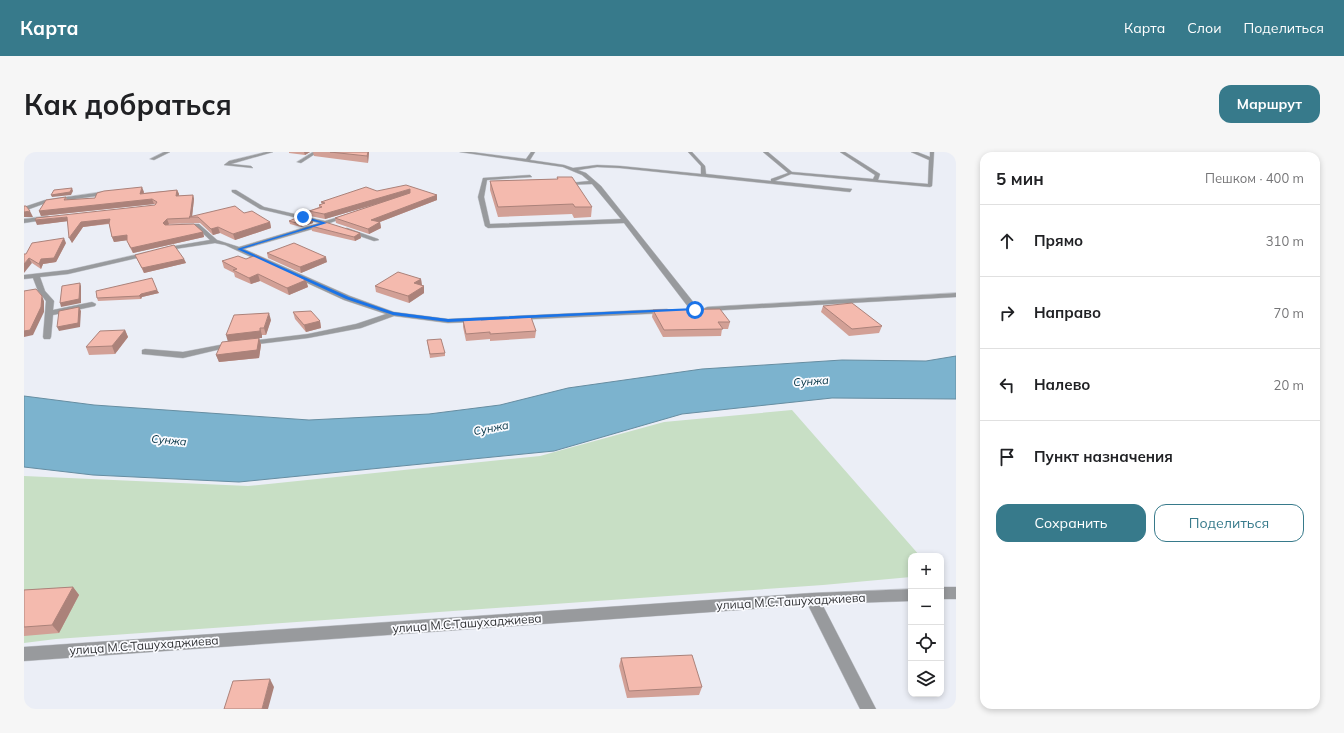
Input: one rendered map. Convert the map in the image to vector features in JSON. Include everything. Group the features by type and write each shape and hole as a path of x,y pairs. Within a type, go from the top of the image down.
{"street":[{"path":"152,159 168,152"},
{"path":"247,152 271,152"},
{"path":"251,167 226,164 271,152"},
{"path":"299,162 316,152"},
{"path":"462,152 564,166 574,169 593,182 626,221 691,310 956,296"},
{"path":"527,161 533,152"},
{"path":"690,152 703,166 704,175"},
{"path":"765,152 791,174"},
{"path":"842,152 878,175 874,182"},
{"path":"913,152 932,159"},
{"path":"770,181 791,174 930,186 932,152"},
{"path":"574,169 597,166 620,167 850,190"},
{"path":"530,176 485,178 481,197 488,226 626,221"},
{"path":"554,184 593,182"},
{"path":"484,187 492,187"},
{"path":"234,190 254,205 262,208 335,226"},
{"path":"24,209 45,202 102,194"},
{"path":"239,249 353,213"},
{"path":"24,221 54,218"},
{"path":"176,226 197,225 215,240 239,249 347,298 393,314 448,321 679,311"},
{"path":"342,228 376,240"},
{"path":"24,277 68,272 180,246 215,240"},
{"path":"36,276 42,291 50,301 47,337"},
{"path":"50,313 92,304"},
{"path":"145,352 183,355 225,346 308,336 358,326 393,314"},
{"path":"944,593 956,593"},
{"name":"улица М.С.Ташухаджиева","path":"26,656 812,599 908,595"},
{"path":"812,599 868,709"}],"green space":[{"path":"792,410 917,553 908,553 908,577 823,585 56,639 24,643 24,476 248,486 540,456 664,422"}],"water":[{"name":"Сунжа","path":"956,356 956,399 832,398 682,414 554,451 239,482 93,475 24,467 24,396 94,405 309,420 429,414 500,405 568,388 702,369 842,360 926,361"}],"building":[{"path":"330,152 368,152 367,156"},
{"path":"557,177 572,177 592,207 575,207 573,204 498,207 490,181 558,179"},
{"path":"406,185 437,195 371,220 380,222 368,229 335,218 410,193 410,189 324,214 309,211 322,207 319,205 325,203 321,202 366,187 377,191"},
{"path":"142,187 140,194 177,190 176,196 193,195 190,218 167,219 163,223 165,225 194,224 203,232 131,248 127,241 127,235 112,237 109,223 110,219 81,222 69,238 67,217 35,220 36,218 155,205 157,202 152,199 39,211 46,200 66,197 64,200 95,198 97,193 104,191"},
{"path":"72,188 70,192 51,195 54,190"},
{"path":"24,206 26,206 30,211 24,212"},
{"path":"235,206 244,213 252,211 270,222 233,234 218,227 211,229 198,217 189,217"},
{"path":"299,217 313,220 300,224 289,221"},
{"path":"325,222 360,233 354,237 311,226"},
{"path":"64,238 54,258 41,259 39,264 29,258 24,264 24,254 26,254 32,243"},
{"path":"294,243 326,257 300,267 267,253"},
{"path":"174,245 184,259 142,268 135,255"},
{"path":"256,255 306,280 287,288 258,274 249,278 233,270 237,269 222,261 238,256 246,259"},
{"path":"398,272 421,279 414,283 424,286 408,296 375,286"},
{"path":"152,278 157,290 141,294 139,296 97,298 96,291"},
{"path":"80,283 79,299 60,303 62,286"},
{"path":"36,289 42,296 41,307 30,330 24,331 24,291"},
{"path":"852,303 882,326 852,329 823,306"},
{"path":"79,307 78,323 57,327 59,311"},
{"path":"720,309 730,322 718,322 723,329 664,330 653,310"},
{"path":"311,311 320,321 304,325 293,312"},
{"path":"269,313 264,328 260,328 260,331 226,335 234,315"},
{"path":"531,317 536,331 490,334 490,332 466,334 463,320 481,320"},
{"path":"125,330 112,346 86,347 100,331"},
{"path":"259,338 257,350 216,355 222,342"},
{"path":"441,339 445,353 430,354 427,340"},
{"path":"73,587 52,625 24,627 24,590"},
{"path":"692,655 702,687 629,691 621,658"},
{"path":"270,679 262,709 224,709 233,681"}],"route":[{"path":"303,217 325,223 239,249 347,298 393,314 448,321 695,310"}]}
